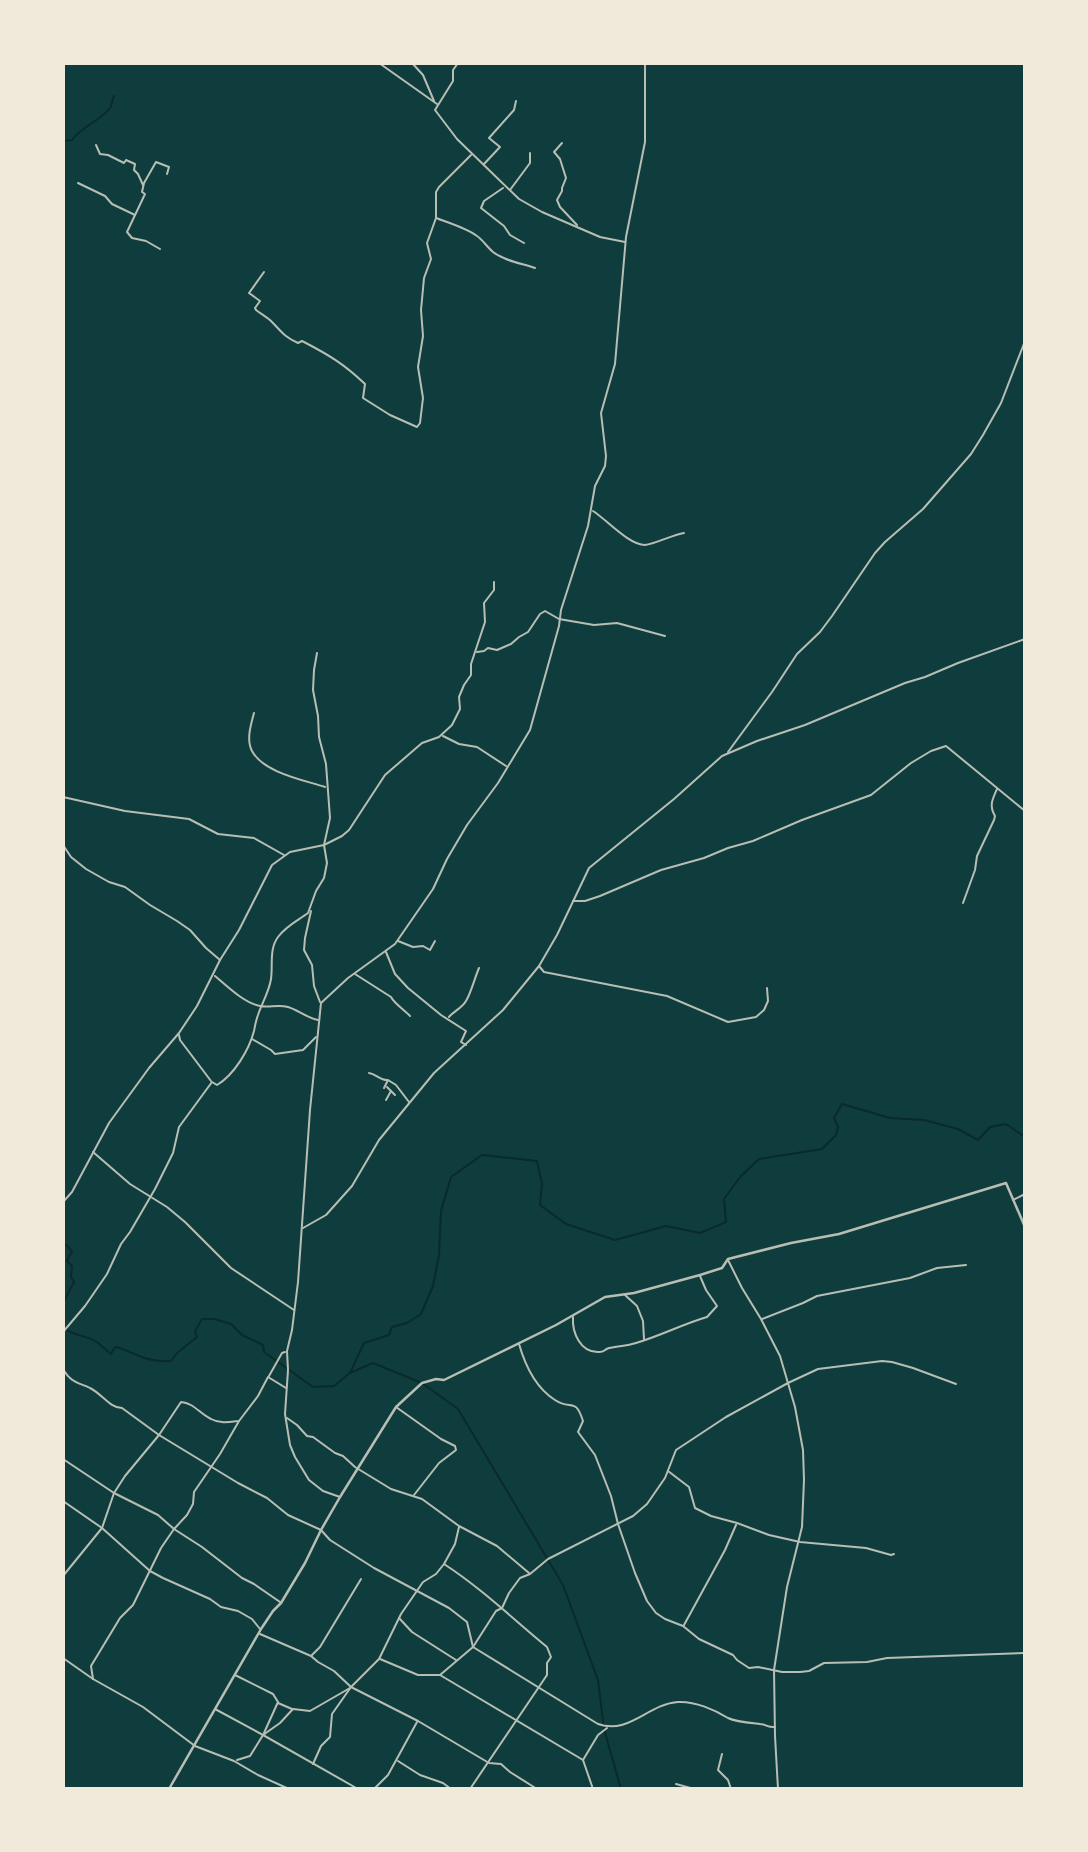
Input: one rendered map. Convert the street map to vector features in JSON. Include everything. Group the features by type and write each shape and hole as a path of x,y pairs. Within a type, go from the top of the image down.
{"street":[{"path":"379,63 436,103"},
{"path":"412,63 423,75 436,103 436,113 457,139 519,199 600,237 626,242"},
{"path":"436,103 453,81 453,70 457,63"},
{"path":"321,1003 397,941 433,889 467,825 498,783 530,730 592,511 595,486 605,466 601,413 615,364 626,242 645,142 645,63"},
{"path":"484,165 500,147 489,138 514,110 516,101"},
{"path":"562,142 554,152 560,159 566,178 557,200 580,228"},
{"path":"96,145 100,154 135,164 134,170 143,186"},
{"path":"510,191 530,163 530,153"},
{"path":"264,272 249,293 260,301 256,310 270,320 282,334 298,343 304,342 348,368 365,384 363,398 390,415 417,427 420,423 423,398 418,367 423,336 421,310 424,278 431,259 427,243 436,218 436,192 472,154"},
{"path":"160,249 146,241 132,238 127,232 145,194 142,192 143,186 156,162 169,167 167,174"},
{"path":"78,183 136,216"},
{"path":"505,187 484,201 481,208 504,226 510,235 524,243"},
{"path":"436,218 455,227 460,226 478,236 490,250 502,258 535,268"},
{"path":"303,1229 326,1214 352,1186 379,1140 434,1073 503,1010 539,966 589,868 727,752 797,654 832,616 875,553 923,509 971,454 1001,403 1025,341"},
{"path":"592,511 632,542 646,545 684,533"},
{"path":"63,1202 72,1192 110,1123 197,1006 272,865 290,852 324,845 342,836 349,830 385,775 422,743 441,735 452,725 460,709 459,696 471,675 471,664 485,622 484,603 494,590 494,582"},
{"path":"476,652 488,648 497,650 511,644 528,632 545,611 559,620 594,625 617,622 664,636"},
{"path":"727,752 806,725 905,683 1025,639"},
{"path":"179,1033 180,1040 212,1082 217,1085 228,1078 251,1039 265,999 271,979 272,948 291,923 307,915 324,878 327,863 324,845 330,818 326,764 319,737 313,690 317,653"},
{"path":"254,713 250,734 251,750 258,758 287,776 327,787"},
{"path":"441,735 459,744 477,747 507,767"},
{"path":"572,901 585,901 600,896 661,870 753,841 871,795 911,763 946,746 1025,811"},
{"path":"963,903 977,856 995,816 991,802 997,788"},
{"path":"63,797 125,811 189,819 218,834 254,838 285,855"},
{"path":"64,847 86,869 109,882 125,887 191,930 220,960"},
{"path":"310,909 304,950 312,965 314,986 321,1003 295,1311 287,1351 286,1417 290,1445 309,1480 323,1491 340,1497"},
{"path":"397,941 430,950 435,941"},
{"path":"385,951 395,974 419,997 466,1031 461,1042 466,1045"},
{"path":"539,966 544,972 667,996 728,1023 756,1017 764,1010 768,1001 767,988"},
{"path":"449,1018 454,1010 467,1000 479,968"},
{"path":"354,974 391,997 410,1016"},
{"path":"214,975 234,993 261,1007 274,1004 319,1020"},
{"path":"251,1039 275,1054 303,1050 317,1036"},
{"path":"369,1073 396,1085 410,1103"},
{"path":"388,1080 385,1087 396,1095"},
{"path":"63,1332 107,1274 173,1153 179,1127 212,1082"},
{"path":"386,1100 392,1090"},
{"path":"93,1152 130,1184 185,1222 231,1268 295,1311"},
{"path":"169,1789 260,1631 305,1563 357,1468 397,1407 422,1383 444,1380 605,1297 699,1276 722,1268 728,1259 839,1234 1006,1183 1025,1227"},
{"path":"1013,1200 1025,1194"},
{"path":"728,1259 775,1343 788,1382 803,1450 803,1527 787,1587 774,1670 778,1789"},
{"path":"761,1319 817,1296 910,1278 937,1268 966,1265"},
{"path":"572,1315 575,1336 590,1351 600,1352 635,1343 708,1317 717,1308 699,1276"},
{"path":"625,1294 637,1306 643,1321 644,1340"},
{"path":"519,1343 526,1364 538,1384 555,1401 576,1406 579,1410 583,1421 578,1432 595,1455 635,1573 647,1601 656,1613 665,1619 683,1626 699,1639 733,1655 749,1668 782,1672 808,1671 830,1662 1025,1653"},
{"path":"93,1679 91,1666 120,1618 133,1605 161,1548 187,1515 193,1504 194,1492 258,1396 282,1353 287,1351"},
{"path":"440,1675 473,1647 520,1578 530,1574 548,1559 633,1516 647,1504 665,1478 676,1450 726,1417 788,1382 818,1369 882,1361 913,1368 956,1384"},
{"path":"63,1369 67,1376 79,1384 88,1386 110,1404 122,1408 159,1435 267,1498 288,1516 321,1530 330,1540 449,1608 467,1622 473,1647"},
{"path":"268,1377 286,1388"},
{"path":"63,1576 102,1528 114,1493 124,1476 159,1435 181,1402 188,1403 212,1420 222,1423 239,1421"},
{"path":"397,1407 455,1446 456,1450 439,1463 413,1496"},
{"path":"286,1417 307,1436 344,1456 357,1468 391,1489 428,1503 459,1526 497,1546 530,1574"},
{"path":"63,1459 114,1493 158,1515 242,1578 281,1602"},
{"path":"667,1470 689,1488 695,1508 711,1516 800,1542 860,1547 894,1554"},
{"path":"63,1501 102,1528 150,1571 221,1607 238,1611 252,1619 267,1636 311,1656 334,1671 351,1687 418,1721 489,1763 500,1763 537,1789"},
{"path":"683,1626 737,1523"},
{"path":"313,1765 321,1746 330,1737 332,1714 351,1687 379,1659 399,1618 423,1582 436,1574 444,1564 455,1544 459,1526"},
{"path":"444,1564 502,1608 547,1647 551,1657 547,1663 547,1675 470,1789"},
{"path":"311,1656 320,1647 361,1579"},
{"path":"399,1618 412,1633 457,1661"},
{"path":"473,1647 607,1728 627,1723 667,1703 682,1702 693,1703 732,1719 775,1727"},
{"path":"63,1658 93,1679 143,1707 195,1746 234,1761 289,1789"},
{"path":"379,1659 418,1675 440,1675 472,1692 583,1760 593,1789"},
{"path":"234,1675 273,1694 281,1705 293,1709 310,1710 351,1687"},
{"path":"234,1761 250,1756 278,1702"},
{"path":"214,1709 358,1789"},
{"path":"263,1735 293,1709"},
{"path":"374,1789 388,1775 418,1721"},
{"path":"583,1760 598,1735 607,1728"},
{"path":"722,1754 718,1770 728,1780 731,1789"},
{"path":"397,1760 420,1775 443,1783 451,1789"},
{"path":"676,1784 694,1789"}],"waterway":[{"path":"63,141 72,140 107,112 114,96"},
{"path":"350,1373 364,1343 389,1335 392,1327 407,1323 421,1314 433,1286 439,1255 441,1211 451,1177 482,1155 537,1161 542,1184 540,1205 566,1224 615,1240 666,1226 700,1233 726,1222 724,1199 741,1176 759,1159 822,1149 836,1135 838,1127 834,1118 842,1104 890,1118 924,1120 958,1129 978,1140 990,1127 1006,1124 1025,1137"},
{"path":"63,1242 72,1251 67,1261 72,1266 71,1277 74,1282 63,1303"},
{"path":"63,1327 97,1342 111,1354 115,1347 141,1357 171,1361 197,1337 195,1331 202,1319 214,1319 231,1324 242,1335 263,1345 264,1352 313,1387 334,1386 350,1373 373,1363 422,1383 458,1409 563,1585 598,1680 604,1729 621,1789"}]}
